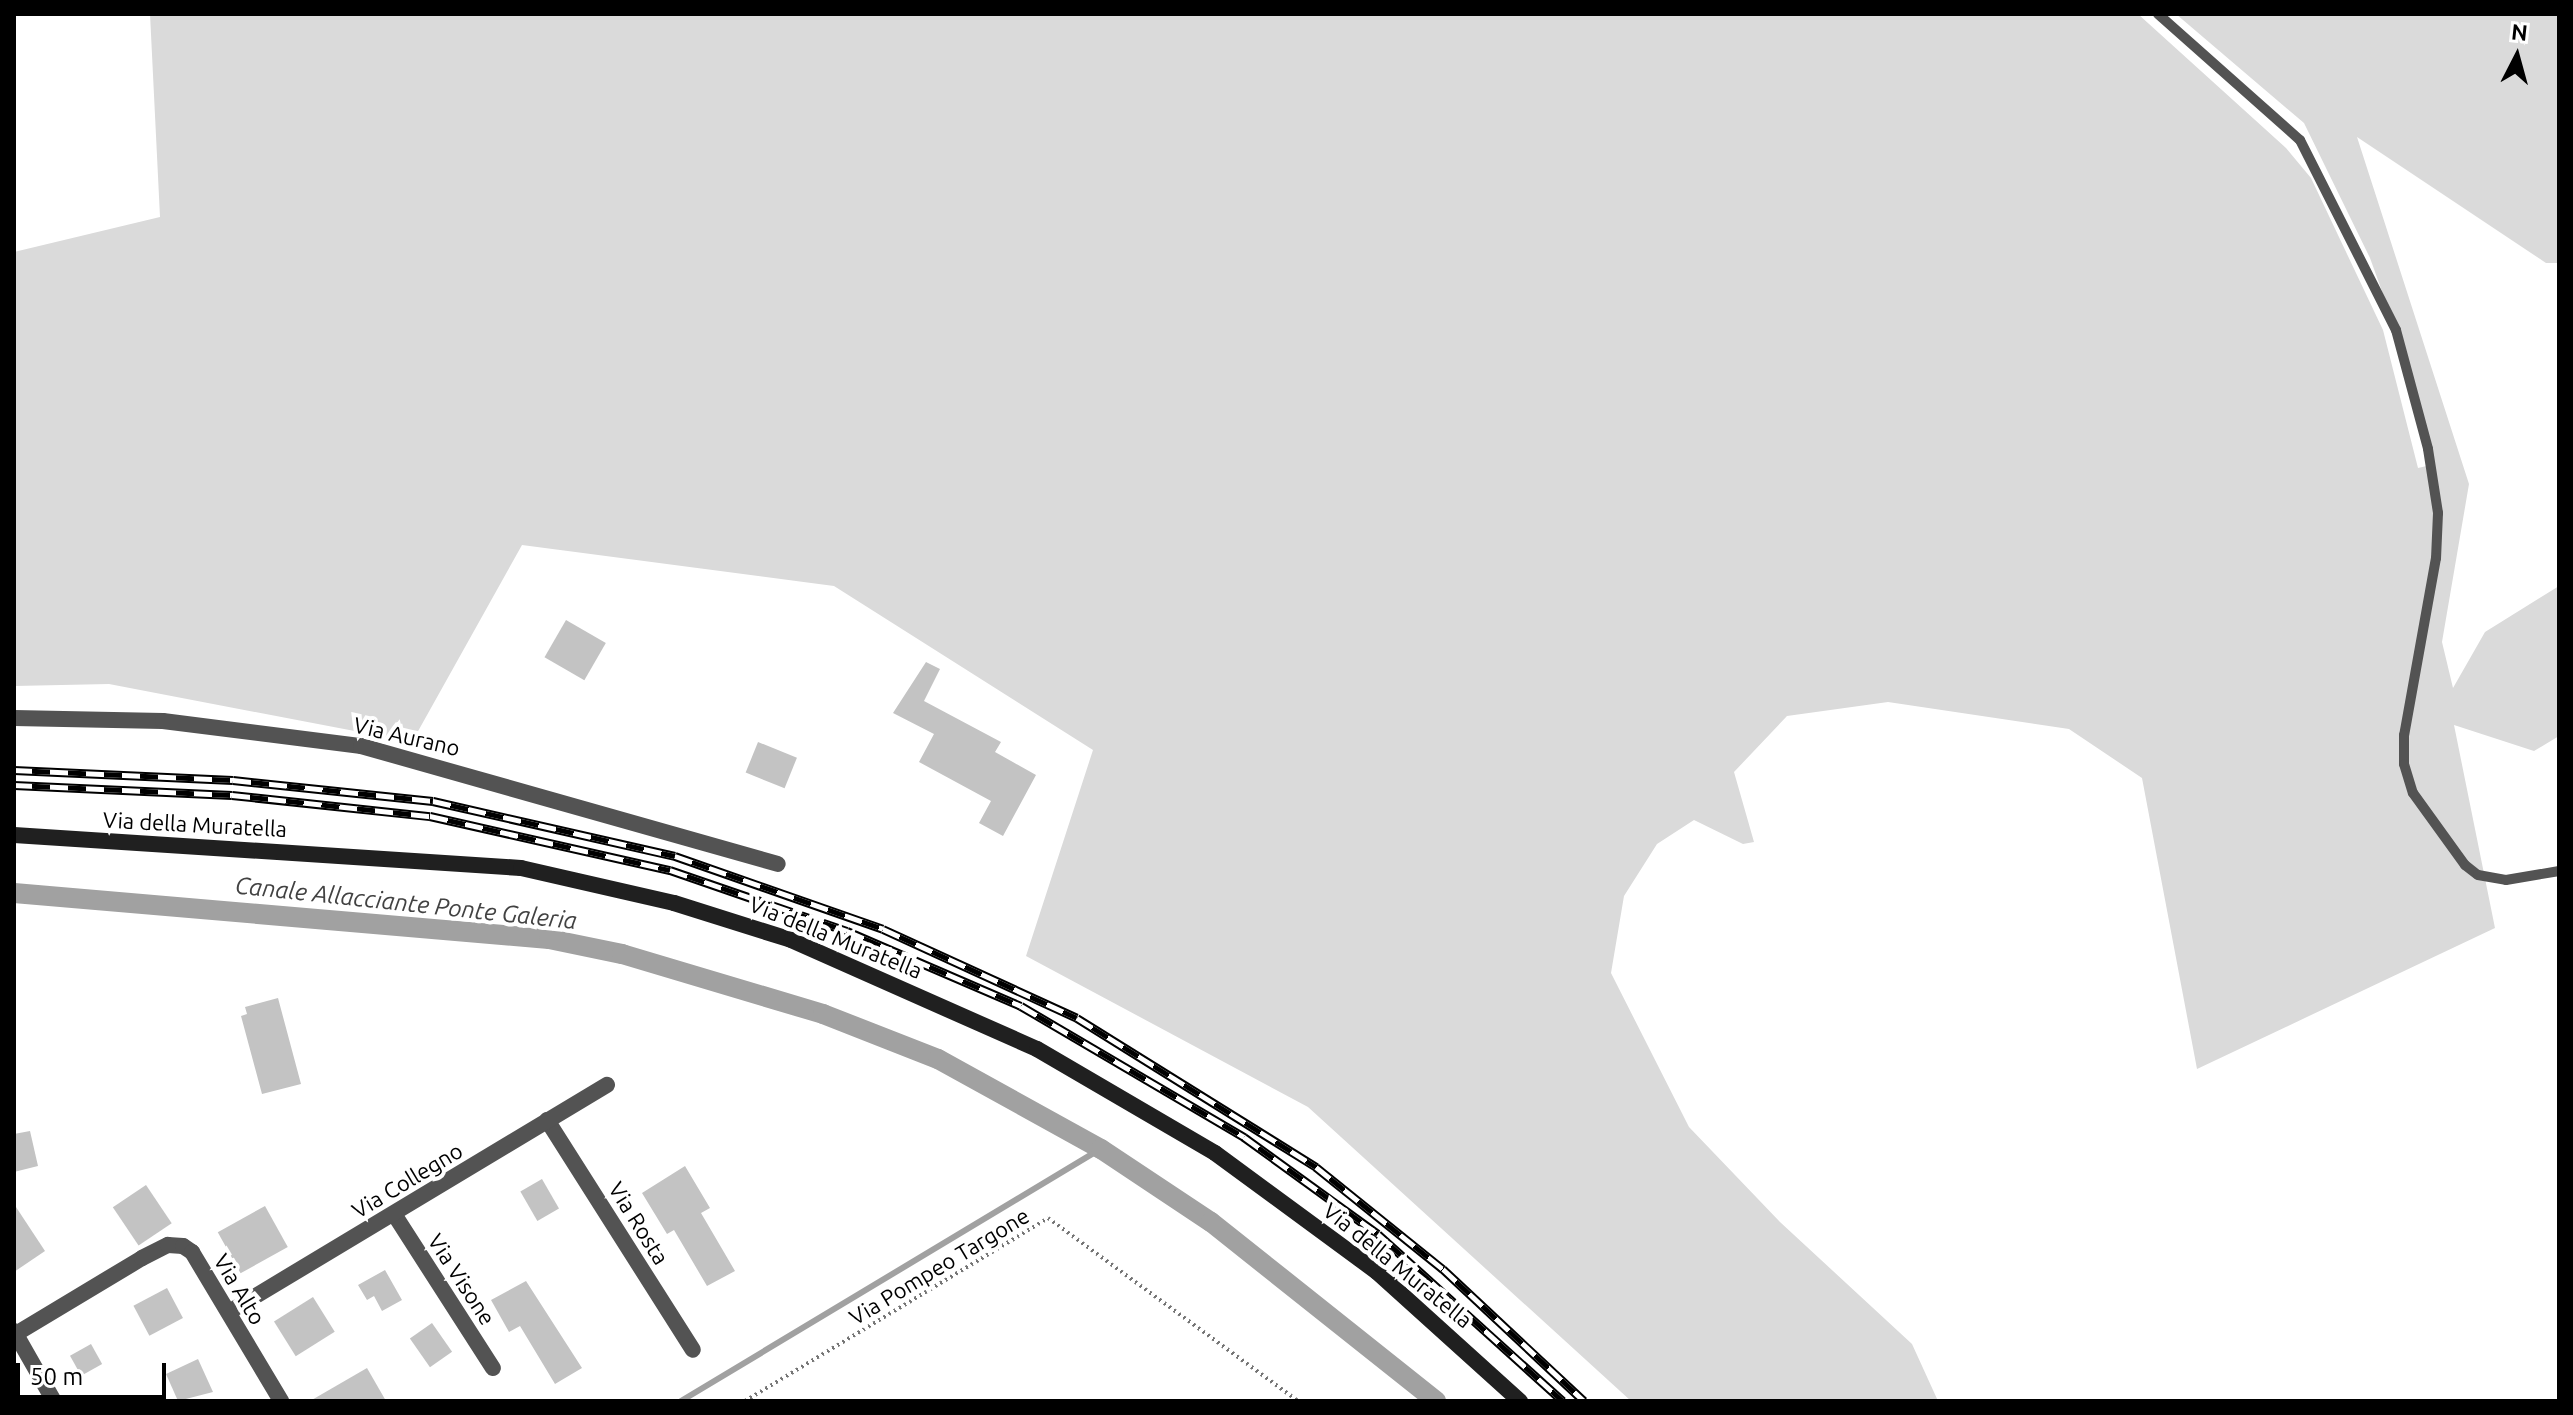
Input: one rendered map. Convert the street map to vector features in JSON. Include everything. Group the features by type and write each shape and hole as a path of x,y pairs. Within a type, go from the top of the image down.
{"street":[{"name":"Via Aurano","path":"14,718 163,721 361,746 778,864"},
{"name":"Via della Muratella","path":"14,835 521,868 674,903 791,940 1037,1049 1215,1153 1377,1272 1520,1401"},
{"name":"Via Collegno","path":"229,1312 607,1085"},
{"name":"Via Rosta","path":"547,1120 693,1350"},
{"name":"Via Visone","path":"394,1214 493,1368"},
{"name":"Via Alto","path":"15,1333 172,1245 192,1252 281,1401"},
{"path":"15,1333 54,1401"}],"lane":[{"path":"2158,14 2300,140 2396,330 2430,461 2438,513 2436,558 2404,735 2408,784 2460,859 2478,875 2506,880 2559,871"}],"path":[{"name":"Via Pompeo Targone","path":"745,1401 1048,1218 1298,1401"}],"shaded area":[{"path":"150,14 2138,14 2286,148 2311,178 2383,330 2418,468 2431,465 2405,355 2370,258 2304,123 2176,14 2559,14 2559,263 2546,263 2357,137 2469,484 2442,642 2453,688 2485,632 2559,586 2559,736 2534,751 2454,725 2495,928 2197,1069 2142,778 2069,729 1888,702 1787,716 1734,772 1754,842 1743,844 1694,820 1657,844 1624,896 1611,973 1689,1127 1780,1222 1912,1344 1938,1401 1631,1401 1308,1107 1026,956 1093,750 834,586 522,545 412,742 109,684 14,686 14,252 160,217"}],"building":[{"path":"566,620 606,643 584,680 544,657"},
{"path":"926,662 940,669 924,701 1001,742 995,752 1036,775 1003,836 979,823 991,801 919,762 934,734 893,713"},
{"path":"758,742 797,758 785,788 746,773"},
{"path":"278,998 301,1084 262,1094 241,1016 247,1014 245,1007"},
{"path":"30,1131 38,1166 14,1172 14,1134"},
{"path":"685,1166 710,1208 701,1213 735,1271 707,1286 674,1230 667,1234 642,1193"},
{"path":"542,1179 559,1208 537,1221 520,1192"},
{"path":"146,1185 172,1223 139,1246 113,1207"},
{"path":"14,1204 45,1251 14,1272"},
{"path":"265,1206 288,1247 241,1273 218,1232"},
{"path":"385,1270 402,1300 382,1311 374,1296 367,1300 358,1285"},
{"path":"526,1281 582,1368 555,1384 520,1326 509,1332 491,1300"},
{"path":"167,1288 183,1318 149,1336 133,1306"},
{"path":"313,1297 335,1332 296,1356 274,1321"},
{"path":"432,1323 452,1352 430,1367 410,1338"},
{"path":"91,1344 102,1364 81,1376 70,1356"},
{"path":"198,1359 213,1392 178,1401 166,1374"},
{"path":"367,1368 386,1401 310,1401"}],"waterway":[{"name":"Canale Allacciante Ponte Galeria","path":"14,893 549,939 622,954 823,1014 938,1059 1101,1149 1211,1222 1436,1401"},
{"path":"681,1401 1101,1149"}],"railway":[{"path":"14,770 233,780 433,801 675,856 883,929 1077,1018 1316,1167 1443,1269 1584,1401"},
{"path":"14,785 232,795 430,816 670,870 847,931 1021,1006 1244,1137 1378,1234 1563,1401"}]}
